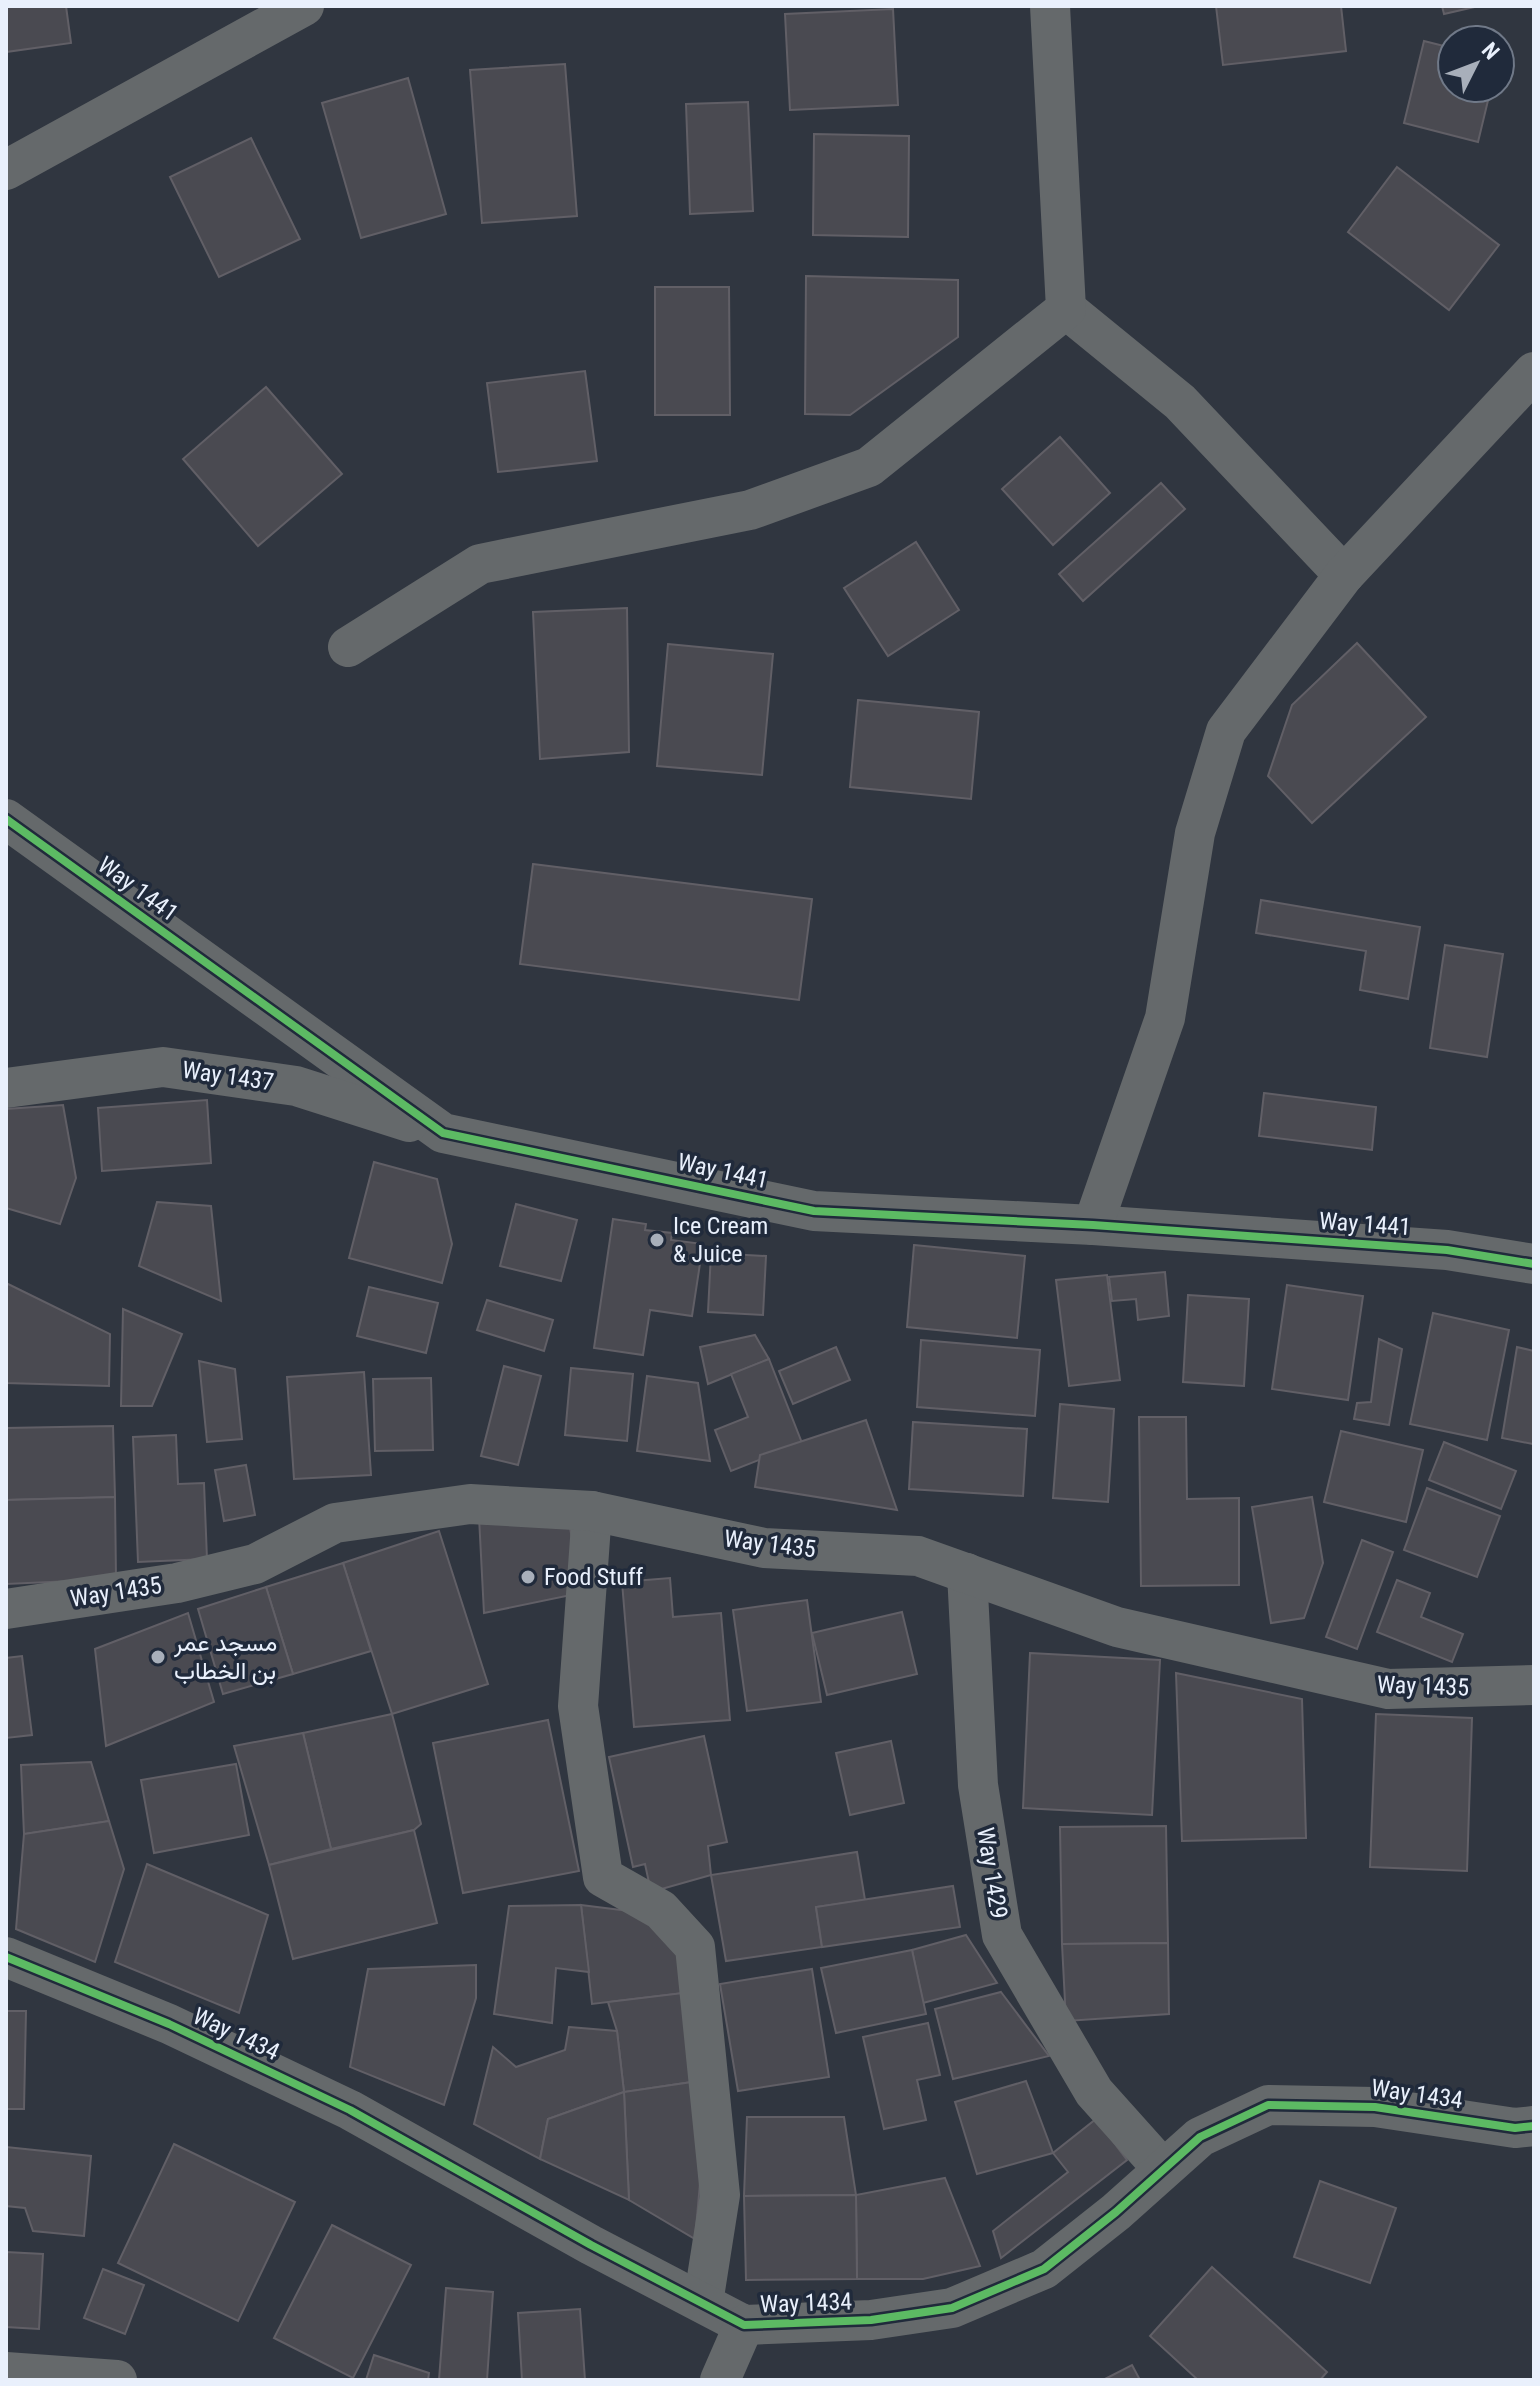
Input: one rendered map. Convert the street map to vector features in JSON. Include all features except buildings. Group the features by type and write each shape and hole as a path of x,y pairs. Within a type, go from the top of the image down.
{"street":[{"path":"6,170 304,6"},
{"path":"1050,6 1066,309 1180,402 1344,575"},
{"path":"348,647 480,564 750,510 869,467 1066,309"},
{"path":"1093,1225 1165,1018 1195,833 1226,731 1344,575 1534,372"},
{"name":"Way 1441","path":"6,819 443,1133 814,1211 1093,1225 1447,1250 1534,1264"},
{"name":"Way 1437","path":"6,1088 163,1067 296,1086 443,1133"},
{"name":"Way 1435","path":"6,1609 177,1583 255,1564 335,1523 470,1504 592,1511 764,1548 918,1556 1117,1627 1388,1689 1534,1685"},
{"path":"592,1511 578,1706 603,1877 661,1910 695,1947 720,2195 703,2303"},
{"name":"Way 1429","path":"967,1573 978,1785 1002,1935 1094,2092 1163,2169"},
{"name":"Way 1434","path":"6,1957 169,2024 350,2110 591,2245 744,2325 871,2320 952,2308 1044,2269 1116,2212 1200,2137 1268,2105 1375,2107 1515,2128 1534,2126"},
{"path":"720,2380 744,2325"},
{"path":"6,2372 117,2380"}],"cycle path":[{"path":"6,819 443,1133 814,1211 1093,1225 1447,1250 1534,1264"},
{"path":"6,1957 169,2024 350,2110 591,2245 744,2325 871,2320 952,2308 1044,2269 1116,2212 1200,2137 1268,2105 1375,2107 1515,2128 1534,2126"}],"place":[{"name":"Ice Cream & Juice","path":"657,1240"},
{"name":"Food Stuff","path":"528,1577"},
{"name":"مسجد عمر بن الخطاب","path":"158,1657"}]}
